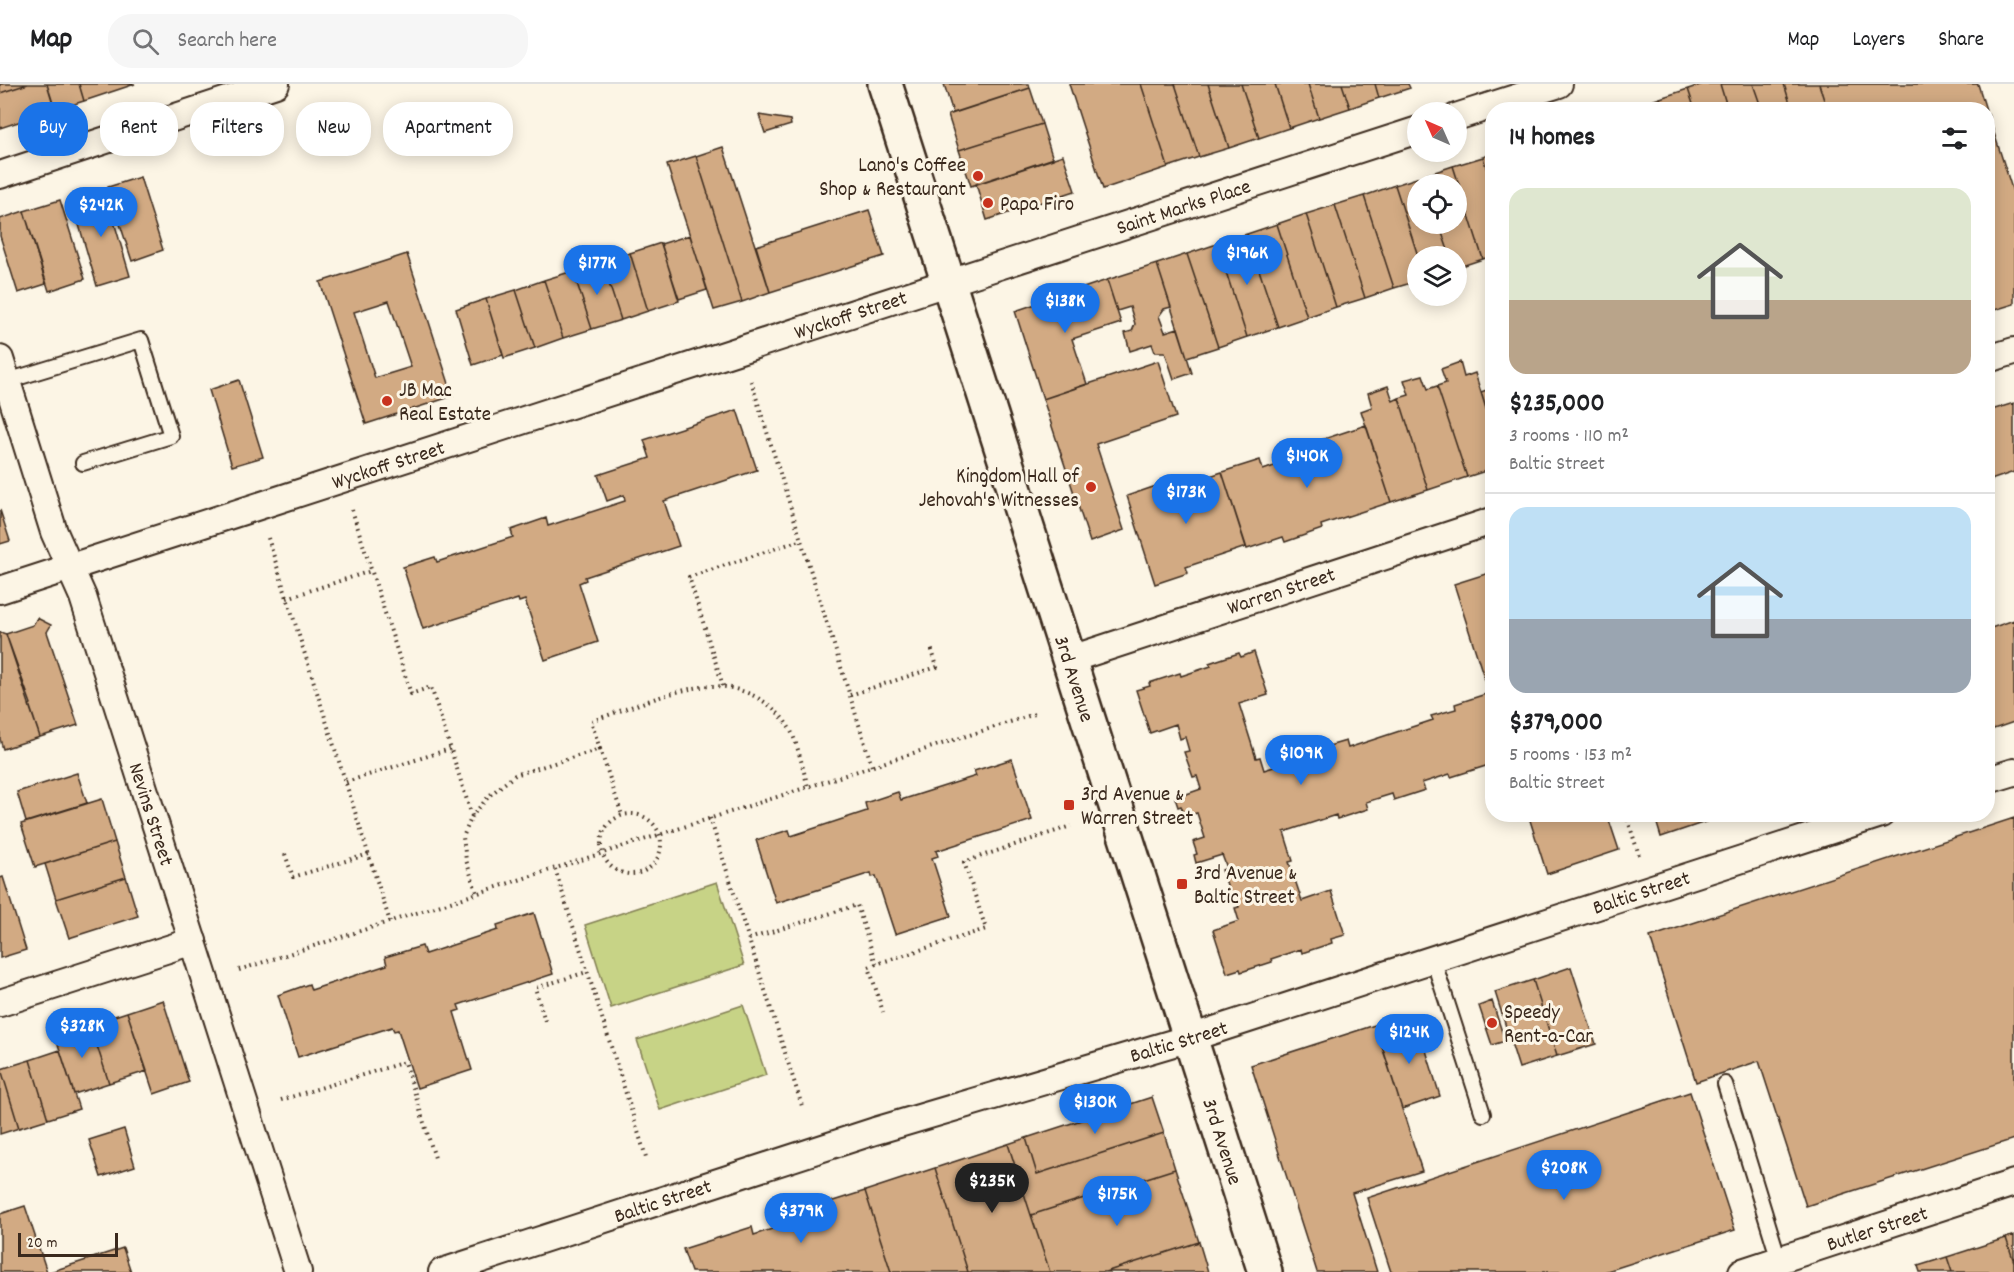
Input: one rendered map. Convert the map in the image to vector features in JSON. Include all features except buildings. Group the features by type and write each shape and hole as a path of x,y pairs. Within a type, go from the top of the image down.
{"main road":[{"name":"3rd Avenue","path":"885,84 1265,1272"}],"street":[{"path":"0,175 228,91 276,84"},
{"path":"1503,102 1559,84"},
{"path":"1467,113 1485,108"},
{"name":"Saint Marks Place","path":"948,283 1407,134"},
{"name":"Wyckoff Street","path":"0,590 948,283"},
{"path":"1995,358 2014,351"},
{"name":"Nevins Street","path":"4,370 54,532 87,608 298,1272"},
{"name":"Warren Street","path":"1068,660 1485,523"},
{"path":"1995,778 2014,772"},
{"name":"Baltic Street","path":"442,1272 875,1131 1190,1038 1856,822"},
{"path":"0,1003 193,941"},
{"name":"Butler Street","path":"1742,1272 2014,1183"}],"lane":[{"path":"4,370 141,340 171,436 83,463"},
{"path":"1433,959 1483,1114"},
{"path":"1725,1084 1779,1260"}],"path":[{"path":"751,381 872,766"},
{"path":"352,510 411,694 431,687 472,816"},
{"path":"268,538 390,922"},
{"path":"723,686 689,577 801,540"},
{"path":"287,598 371,571"},
{"path":"850,695 937,667 931,647"},
{"path":"622,815 591,721 702,686 723,686 746,692 764,701 779,714 790,727 808,787"},
{"path":"239,970 1038,713"},
{"path":"346,782 450,749"},
{"path":"477,894 466,860 463,837 472,816 490,795 515,775 600,749"},
{"path":"633,813 645,817 654,824 660,834 661,848 656,861 646,870 633,874 620,873 608,865 601,853 600,842 604,830 611,821 622,815 633,813"},
{"path":"710,818 802,1106"},
{"path":"1629,822 1639,855"},
{"path":"883,1012 868,967 986,930 964,862 1071,826"},
{"path":"285,854 292,878 369,854"},
{"path":"555,869 646,1157"},
{"path":"749,939 857,905 876,964"},
{"path":"545,1021 535,988 587,972"},
{"path":"281,1100 405,1062 435,1158"}],"green space":[{"path":"717,882 744,965 611,1008 585,925"},
{"path":"743,1005 766,1075 660,1110 637,1040"}],"place":[{"name":"Lano's Coffee Shop & Restaurant","path":"978,176"},
{"name":"Papa Firo","path":"988,203"},
{"name":"JB Mac Real Estate","path":"387,401"},
{"name":"Kingdom Hall of Jehovah's Witnesses","path":"1091,487"},
{"name":"3rd Avenue & Warren Street","path":"1069,805"},
{"name":"3rd Avenue & Baltic Street","path":"1182,884"},
{"name":"Speedy Rent-a-Car","path":"1492,1023"}]}
